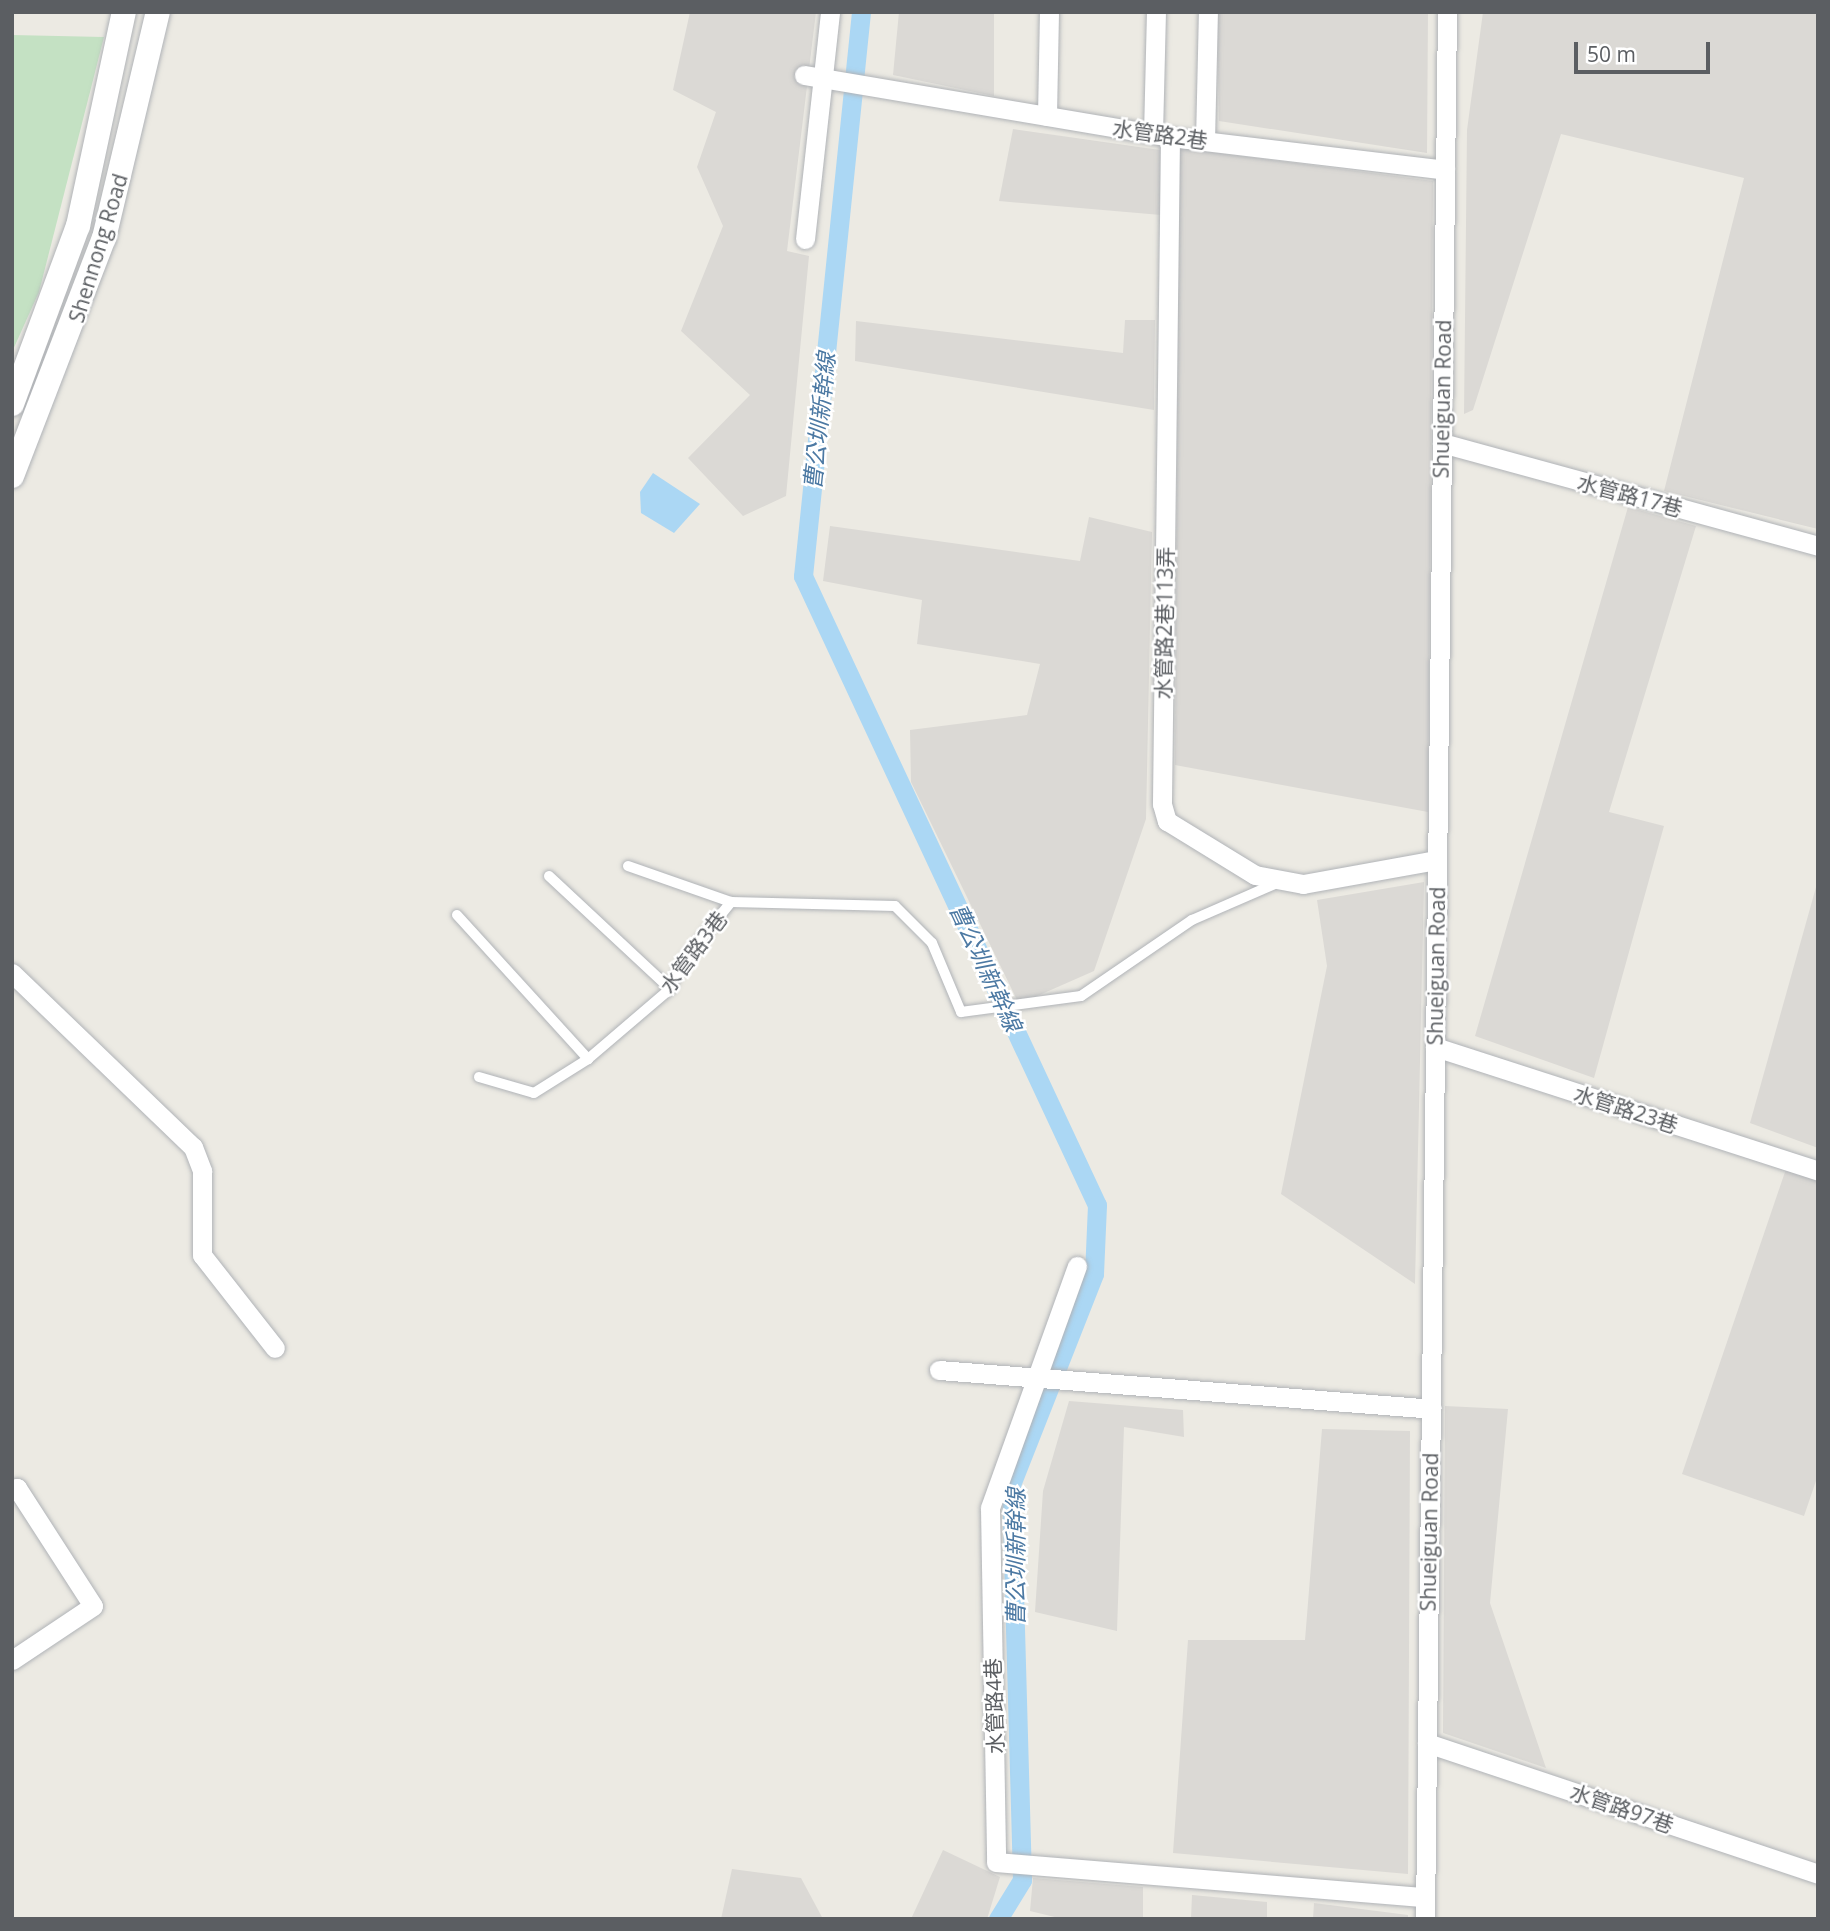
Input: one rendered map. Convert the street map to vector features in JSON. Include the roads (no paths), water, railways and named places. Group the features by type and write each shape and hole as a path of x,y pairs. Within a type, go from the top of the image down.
{"street":[{"name":"Shennong Road","path":"12,404 78,226 124,12"},
{"name":"Shennong Road","path":"12,476 104,239 158,12"},
{"path":"805,239 820,77 830,12"},
{"path":"1046,116 1049,12"},
{"name":"水管路2巷113弄","path":"1156,12 1161,135 1162,804 1178,831 1255,875 1303,884 1437,860"},
{"path":"1205,141 1208,12"},
{"name":"Shueiguan Road","path":"1424,1919 1447,12"},
{"name":"水管路2巷","path":"820,77 1161,135 1445,170"},
{"name":"水管路17巷","path":"1442,443 1818,546"},
{"path":"12,973 192,1147 202,1171 202,1255 275,1348"},
{"name":"水管路23巷","path":"1435,1046 1818,1171"},
{"name":"水管路4巷","path":"1077,1266 1040,1380 990,1508 994,1856 1001,1864 1425,1897"},
{"path":"939,1370 1069,1383 1431,1409"},
{"path":"12,1491 17,1488 93,1606 12,1660"},
{"name":"水管路97巷","path":"1427,1743 1818,1874"}],"lane":[{"path":"628,866 731,902"},
{"path":"549,876 670,989"},
{"name":"水管路3巷","path":"479,1077 534,1093 587,1059 670,989 681,964 731,902 895,906 932,943 964,1011 1081,996 1192,920 1283,880"},
{"path":"457,915 587,1059"}],"water":[{"path":"653,473 700,504 674,533 641,513 640,492"}],"waterway":[{"name":"曹公圳新幹線","path":"861,12 803,576 1097,1205 1094,1274 1011,1485 1022,1880 998,1919"}]}
